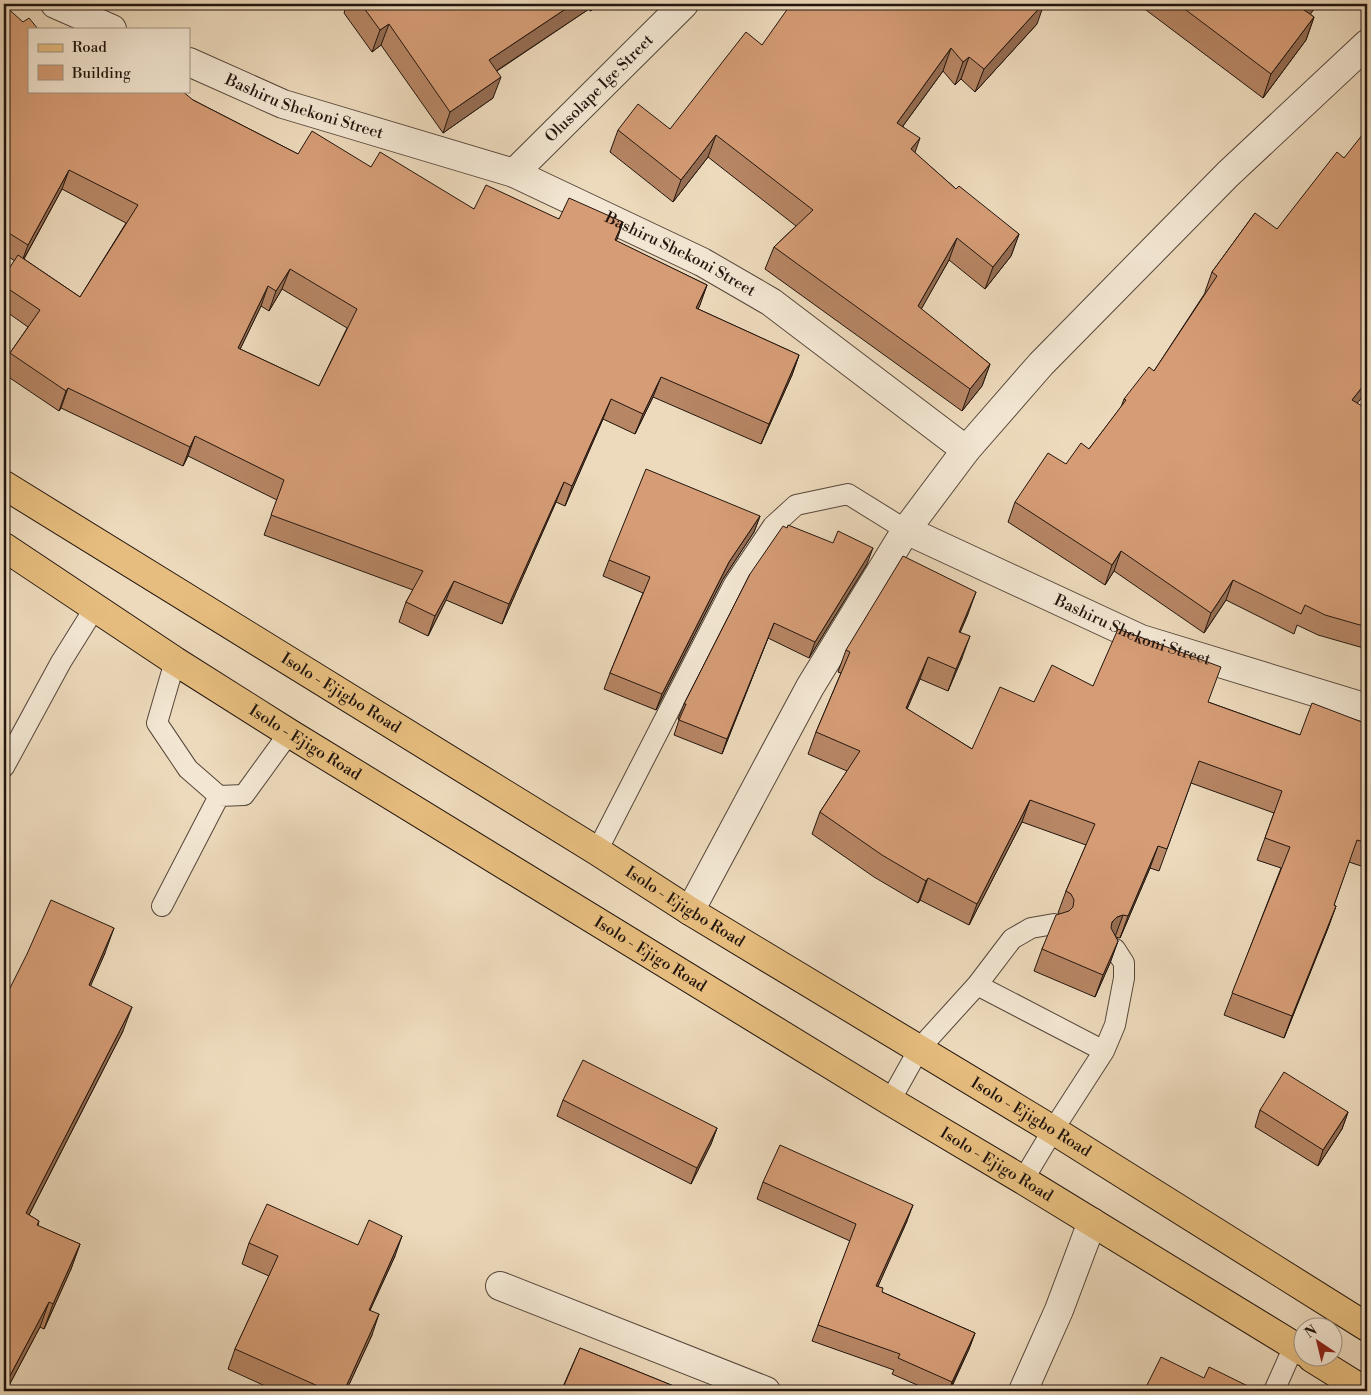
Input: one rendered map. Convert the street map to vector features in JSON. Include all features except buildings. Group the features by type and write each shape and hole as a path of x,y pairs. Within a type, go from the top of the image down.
{"main road":[{"name":"Isolo - Ejigbo Road","path":"4,485 598,851 690,911 1053,1130 1367,1327"},
{"name":"Isolo - Ejigo Road","path":"4,547 175,661 289,733 1294,1346"},
{"name":"Isolo - Ejigo Road","path":"1328,1368 1365,1391"}],"street":[{"path":"55,4 110,28"},
{"name":"Olusolape Ige Street","path":"514,173 684,4"},
{"path":"690,911 810,687 906,530 966,450 1041,364 1221,181 1367,44"},
{"name":"Bashiru Shekoni Street","path":"190,62 283,104 514,173 702,262 771,302 966,450"},
{"name":"Bashiru Shekoni Street","path":"906,530 1141,639 1367,708"},
{"path":"1023,1391 1059,1310 1092,1222"},
{"path":"500,1286 766,1391"}],"lane":[{"path":"598,851 734,584 773,526 796,505 848,494 906,530"},
{"path":"4,767 61,662 94,608"},
{"path":"175,661 157,723 188,768 219,796 244,795 289,733"},
{"path":"162,906 219,796"},
{"path":"890,1101 919,1050 977,985 1012,939 1031,928 1054,924"},
{"path":"1023,1180 1104,1051 1115,1025 1124,978 1124,964 1115,949"},
{"path":"977,985 1104,1051"},
{"path":"1274,1391 1294,1364"}]}
